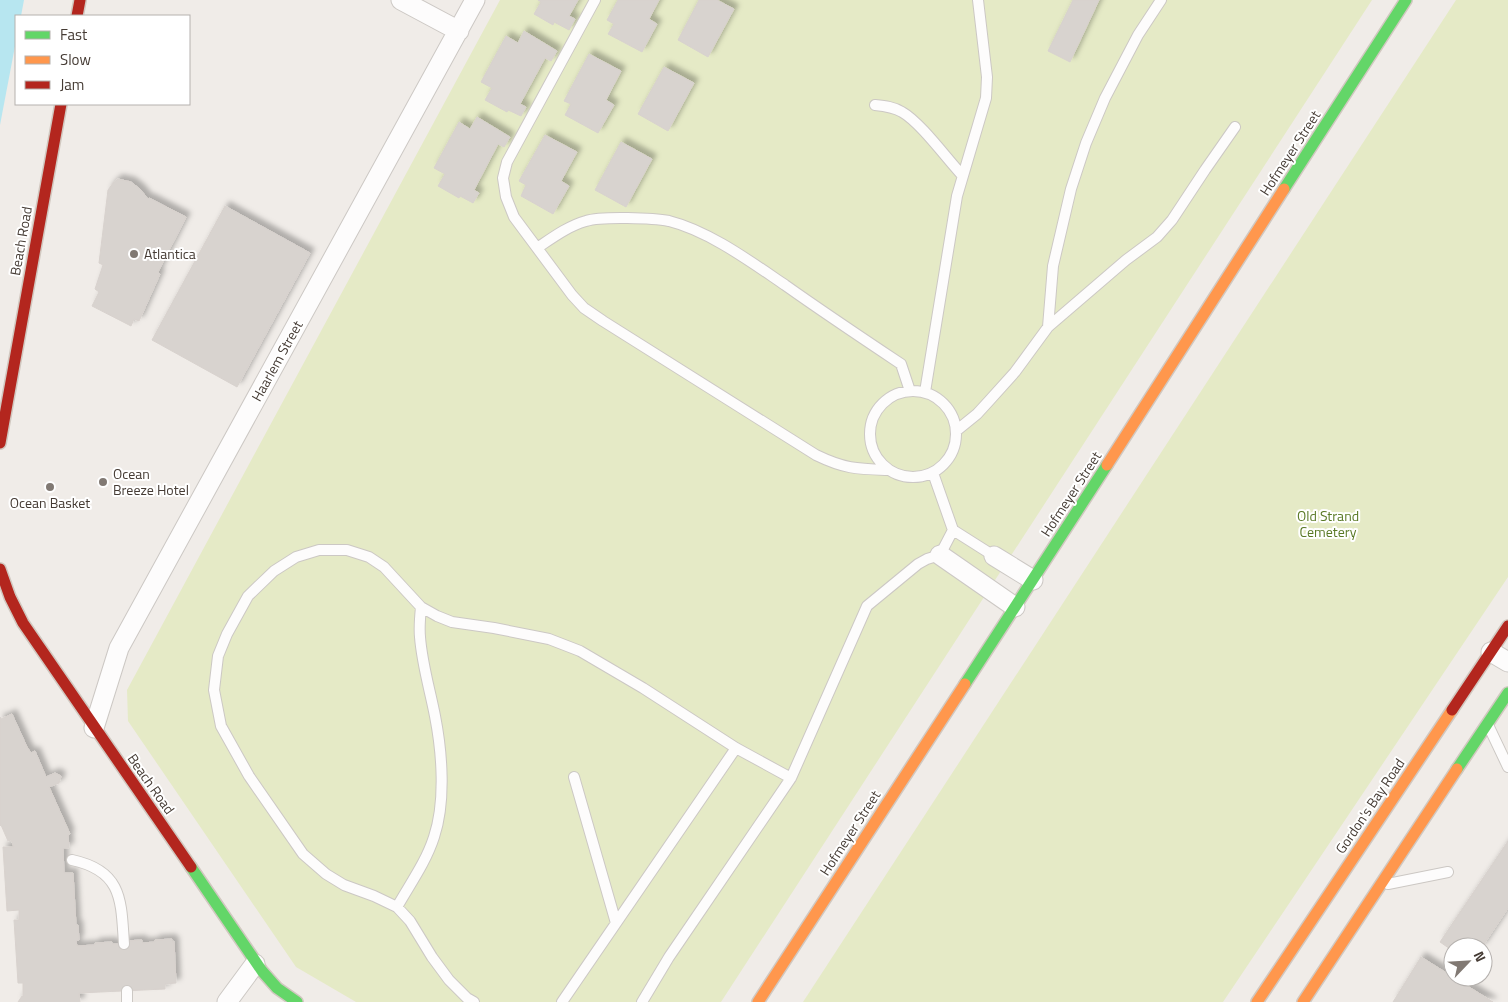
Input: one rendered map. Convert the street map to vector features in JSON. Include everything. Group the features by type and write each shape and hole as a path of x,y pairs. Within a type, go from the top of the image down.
{"street":[{"path":"77,15 80,0"},
{"path":"401,0 458,31"},
{"name":"Haarlem Street","path":"94,728 119,648 475,0"},
{"name":"Hofmeyer Street","path":"758,1002 1015,608 1406,0"},
{"name":"Beach Road","path":"0,443 61,105"},
{"path":"940,556 1015,608"},
{"path":"994,556 1033,580"},
{"name":"Beach Road","path":"0,569 10,598 23,623 236,932 255,964 274,986 296,1002"},
{"name":"Gordon's Bay Road","path":"1257,1002 1508,626"},
{"path":"1491,652 1508,662"},
{"path":"1303,1002 1508,693"},
{"path":"227,1002 255,964"}],"lane":[{"path":"595,0 507,162 503,178 514,217 584,308 816,455 835,464 853,469 888,470 903,476 918,478 933,473 946,462 954,448 956,431 952,415 940,401 925,392 910,391 895,394 882,403 874,416 870,430 871,445 877,459 888,470"},
{"path":"925,392 962,175 986,98 987,77 978,0"},
{"path":"1048,327 1053,266 1071,189 1086,143 1105,98 1138,35 1161,0"},
{"path":"876,105 894,108 904,113 915,122 962,175"},
{"path":"956,431 977,414 1015,372 1048,327 1126,260 1157,237 1172,220 1235,128"},
{"path":"537,248 571,226 587,220 632,219 668,221 690,229 734,251 900,364 910,391"},
{"path":"933,473 953,530 994,556"},
{"path":"642,1002 669,956 791,778 867,606 918,564 927,559 940,556 953,530"},
{"path":"474,1002 467,998 449,980 432,957 410,920 396,907 374,896 344,885 326,874 303,854 249,776 221,726 214,690 218,656 227,634 248,596 274,571 296,557 319,550 347,550 369,558 384,567 420,607 437,616 452,622 549,639 580,651 643,688 736,748 791,778"},
{"path":"396,907 427,857 435,834 440,803 441,772 435,718 420,636 420,607"},
{"path":"1488,724 1508,767"},
{"path":"562,1002 736,748"},
{"path":"574,777 616,923"},
{"path":"72,860 97,868 115,887 123,912 124,944"},
{"path":"1381,885 1448,872"},
{"path":"127,991 127,1002"}],"green space":[{"path":"500,0 1372,0 721,1002 356,1002 296,967 128,721 127,690"},
{"name":"Old Strand Cemetery","path":"1456,0 1508,0 1508,577 1223,1002 803,1002"}],"water":[{"path":"0,0 24,0 21,15 15,15 15,46 0,125"}],"building":[{"path":"538,0 578,0 569,16 575,19 569,30 554,22 553,25 534,14 541,2"},
{"path":"618,0 659,0 649,19 657,24 642,52 608,34 614,24 607,20"},
{"path":"699,0 717,0 734,9 708,57 678,40"},
{"path":"1073,0 1099,0 1070,62 1048,51"},
{"path":"524,31 557,51 551,61 545,58 520,104 526,107 521,116 508,110 507,112 485,100 492,88 481,82 506,36 518,43"},
{"path":"589,54 621,71 606,100 614,105 598,133 565,115 571,104 564,101"},
{"path":"664,67 694,83 668,131 638,114"},
{"path":"477,117 510,137 504,147 498,144 474,190 479,193 473,203 460,196 459,198 438,186 445,174 434,168 459,122 470,129"},
{"path":"545,135 577,152 561,181 569,186 553,214 521,196 526,185 519,181"},
{"path":"621,142 652,159 626,207 595,190"},
{"name":"Atlantica","path":"118,179 131,182 148,199 186,217 158,272 160,274 139,321 134,319 131,326 92,306 99,292 95,289 103,265 99,263 108,190"},
{"path":"225,206 310,253 237,387 152,340"},
{"path":"12,714 27,747 31,753 35,751 46,777 55,773 61,776 59,783 49,787 70,834 68,835 69,848 63,848 64,873 73,873 76,925 78,925 79,940 76,941 77,946 112,942 112,944 125,944 125,941 142,940 142,943 172,939 172,942 174,941 176,983 165,984 165,989 79,993 80,1002 18,1002 23,997 23,983 18,983 14,920 19,920 19,910 7,911 3,847 14,847 11,840 8,841 0,826 0,717 1,719"},
{"path":"1508,841 1508,908 1489,937 1443,937"},
{"path":"1421,957 1443,971 1443,987 1469,987 1493,1002 1393,1002"}],"traffic: fast":[{"path":"1284,189 1406,0"},
{"path":"965,684 1107,465"},
{"path":"1457,769 1508,693"},
{"path":"191,867 262,971 277,988 297,1002"}],"traffic: slow":[{"path":"1107,465 1284,189"},
{"path":"758,1002 965,684"},
{"path":"1257,1002 1452,710"},
{"path":"1303,1002 1457,769"}],"traffic: jam":[{"path":"77,15 80,0"},
{"path":"0,443 61,105"},
{"path":"0,569 10,597 23,623 191,867"},
{"path":"1452,710 1508,626"}],"place":[{"name":"Atlantica","path":"134,254"},
{"name":"Ocean Breeze Hotel","path":"103,482"},
{"name":"Ocean Basket","path":"50,487"}]}
